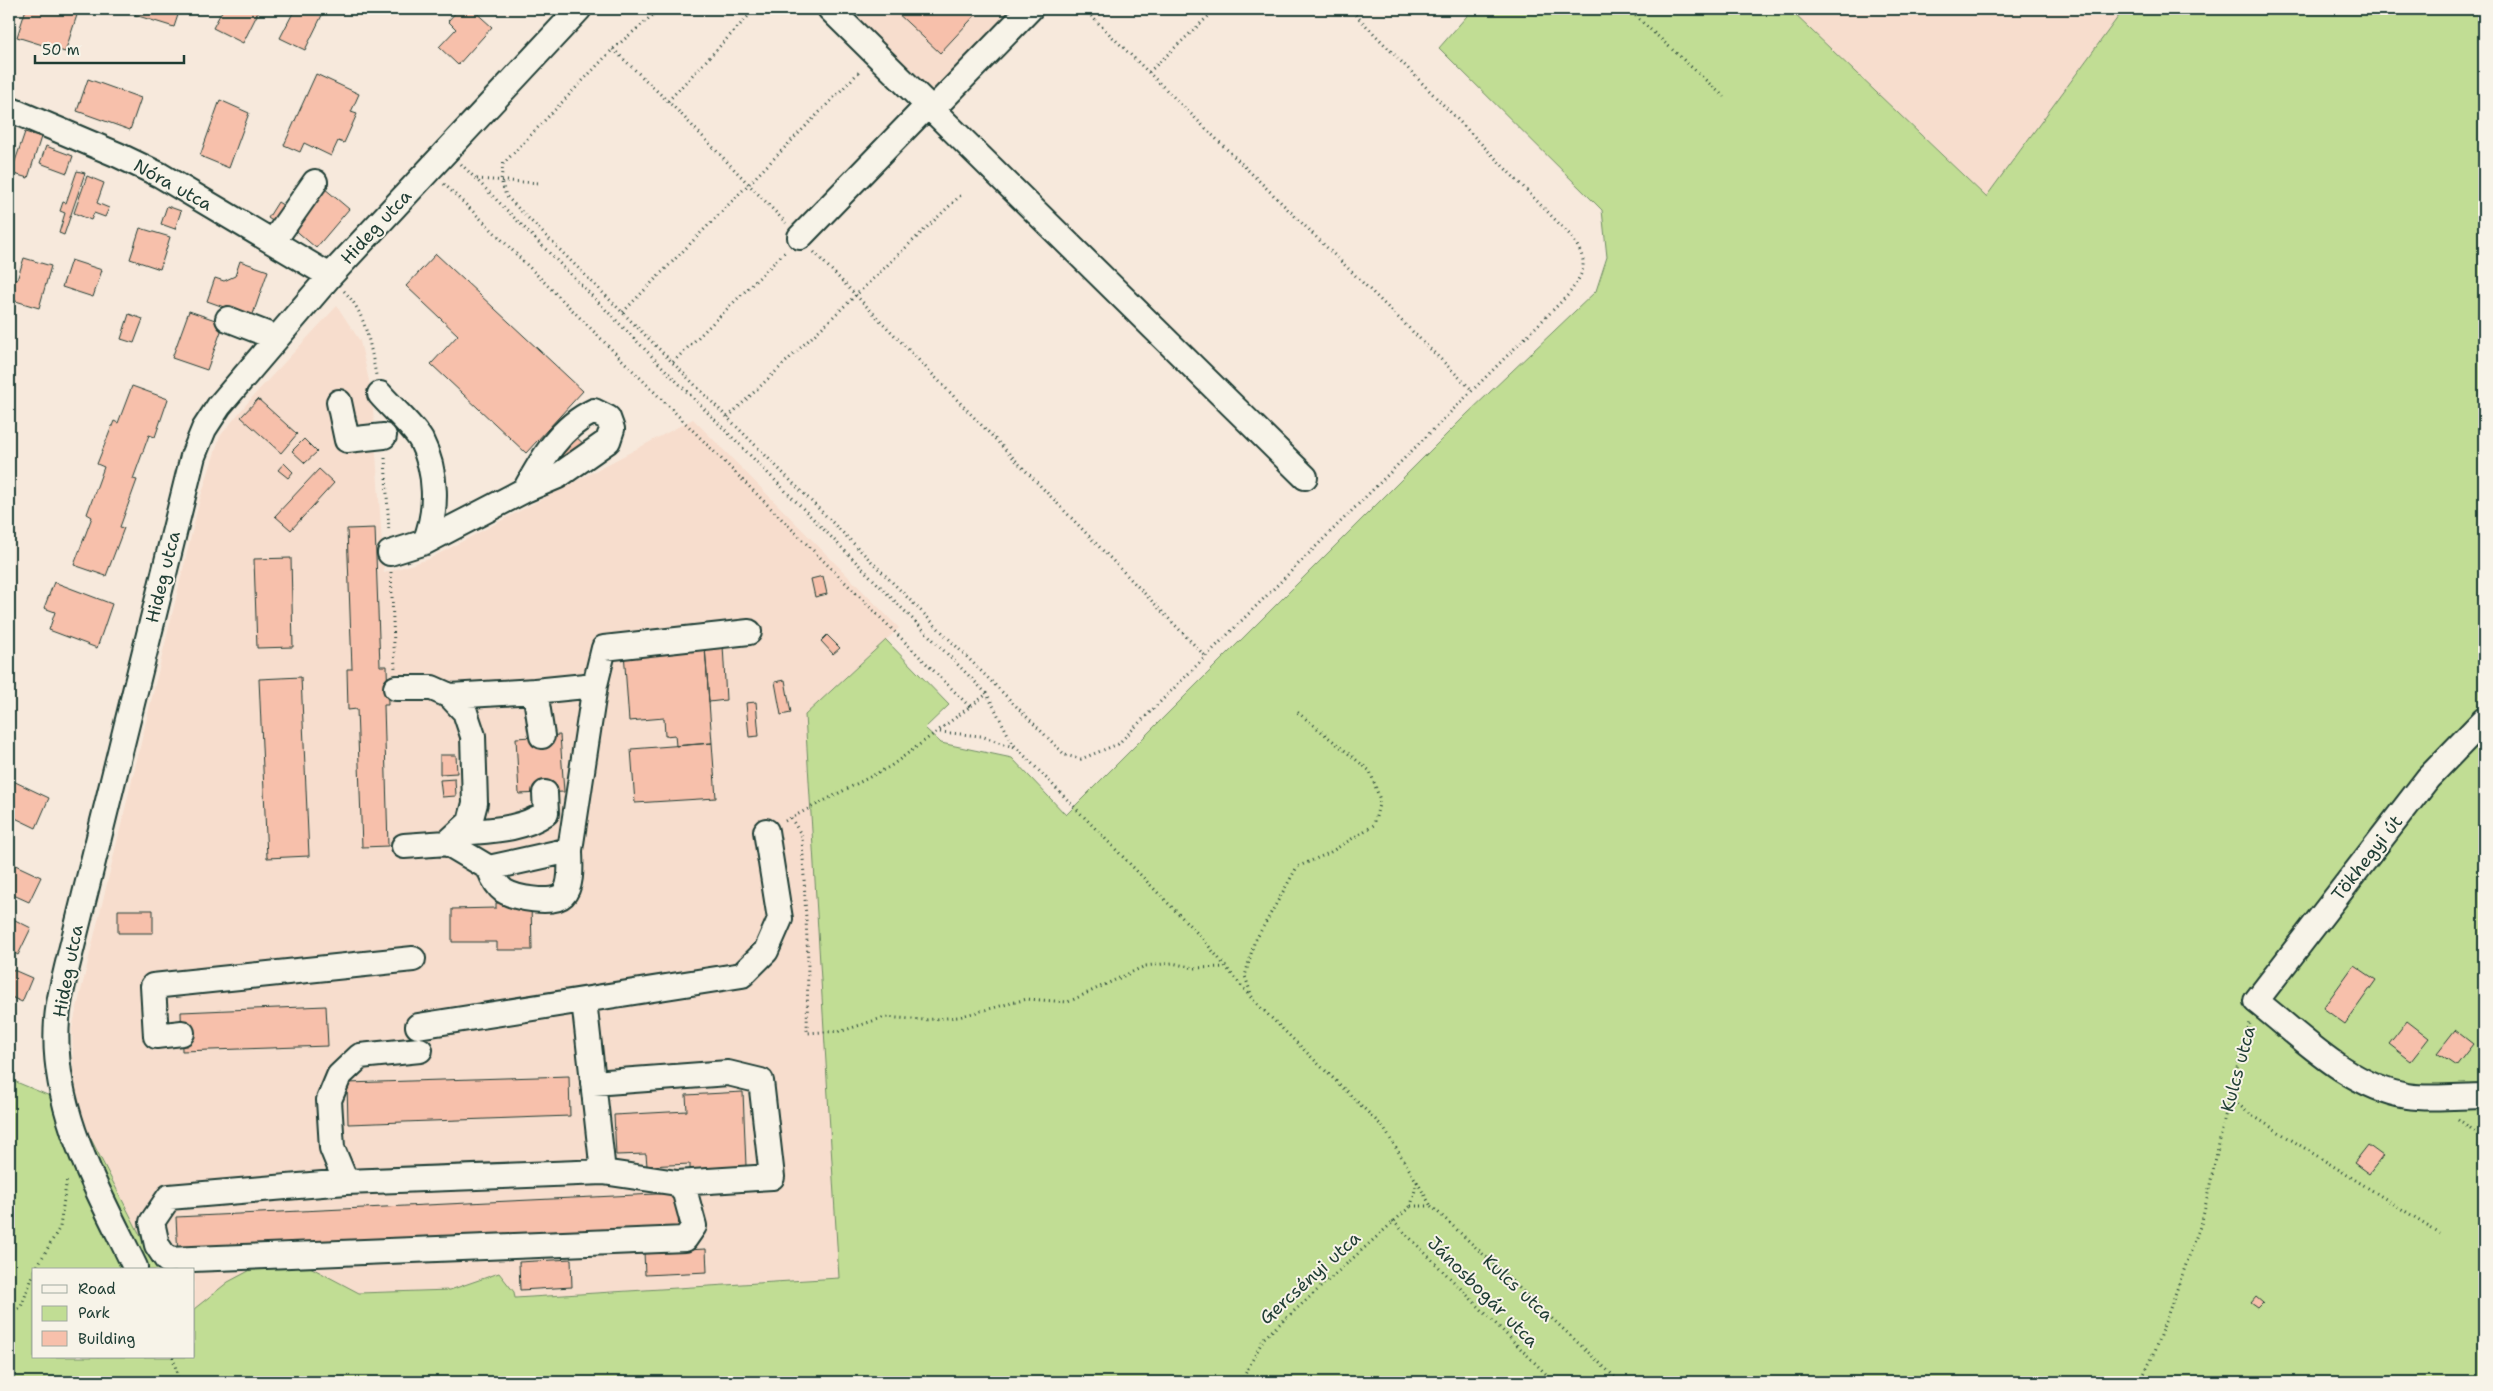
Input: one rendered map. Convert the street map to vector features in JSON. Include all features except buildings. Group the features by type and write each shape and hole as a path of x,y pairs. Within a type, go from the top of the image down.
{"street":[{"name":"Hideg utca","path":"135,1267 81,1156 64,1099 58,1064 57,1020 66,967 192,456 204,429 219,406 330,276 579,9"},
{"path":"830,9 1305,477"},
{"path":"800,237 1030,9"},
{"name":"Nóra utca","path":"9,109 118,155 160,175 330,276"},
{"path":"273,242 315,182"},
{"path":"228,319 277,338"},
{"path":"380,394 420,440 430,471 435,504 432,524 425,542"},
{"path":"339,402 347,440 384,436"},
{"path":"390,554 425,542 525,490"},
{"path":"453,838 489,868 496,882 506,892 534,900 556,899 563,895 568,887 570,850 594,685 604,648 749,632"},
{"path":"450,696 594,685"},
{"path":"396,688 432,688 450,696 465,712 473,736 475,803 470,822 453,838"},
{"path":"535,691 542,736"},
{"name":"Tökhegyi út","path":"2256,1001 2428,778 2484,720"},
{"path":"404,846 513,829 531,823 546,813 546,793"},
{"path":"418,1026 742,975 766,950 780,919 766,831"},
{"path":"489,868 570,850"},
{"path":"182,1033 156,1036 153,986 413,960"},
{"path":"584,1000 603,1172"},
{"name":"Kulcs utca","path":"2256,1001 2337,1066 2375,1087 2408,1096 2484,1096"},
{"path":"346,1182 332,1148 329,1100 339,1076 360,1056 420,1050"},
{"path":"593,1083 728,1072 761,1081 772,1177 677,1183 603,1172 346,1182 169,1197 152,1222 157,1245 167,1260 684,1239 694,1226 685,1194 677,1183"}],"path":[{"path":"660,9 614,49 503,164 501,180 506,196 1065,755 1081,760 1118,744 1568,295 1582,276 1583,254 1571,236 1350,9"},
{"path":"668,101 755,9"},
{"path":"1084,9 1472,390"},
{"path":"1149,72 1216,9"},
{"path":"1628,9 1724,97"},
{"path":"614,49 668,101 1205,656"},
{"path":"623,312 861,69"},
{"name":"Kulcs utca","path":"447,151 477,178 986,694 1013,744 1202,938 1253,1000 1382,1127 1431,1206 1620,1382"},
{"path":"429,170 485,222 970,708"},
{"path":"477,178 539,183"},
{"path":"728,417 962,194"},
{"path":"673,362 800,237"},
{"path":"330,276 354,300 366,329 380,394"},
{"path":"384,436 386,461"},
{"path":"766,831 892,766 939,732 986,694"},
{"path":"1253,1000 1245,976 1254,943 1297,867 1329,853 1374,825 1380,800 1370,772 1296,711"},
{"path":"939,732 981,736 1018,749"},
{"path":"791,818 802,836 808,961 807,1033 842,1031 885,1017 924,1020 958,1017 1028,999 1068,1002 1145,966 1172,963 1194,968 1226,967"},
{"name":"Kulcs utca","path":"2140,1382 2151,1360 2202,1221 2232,1089 2256,1001"},
{"path":"2232,1089 2236,1102 2247,1112 2440,1233"},
{"path":"36,1268 60,1227 68,1174"},
{"path":"1417,1182 1411,1206 1431,1206"},
{"name":"Gercsényi utca","path":"1241,1382 1264,1338 1411,1206"},
{"name":"Jánosbogár utca","path":"1393,1221 1554,1382"},
{"path":"9,1326 14,1312 20,1307 32,1278"},
{"path":"173,1358 179,1382"}],"shaded area":[{"path":"841,9 1035,9 936,105"},
{"path":"1789,9 2124,9 1986,197"},
{"path":"337,306 360,341 372,394 384,573 429,559 693,419 899,628 805,715 840,1278 195,1317 195,1268 157,1268 74,1106 72,1028 200,499 220,436 255,394"}],"green space":[{"path":"1473,9 1789,9 1986,197 2124,9 2484,9 2484,1382 9,1382 9,1079 74,1106 157,1268 32,1268 32,1358 195,1358 195,1308 228,1282 260,1265 308,1266 359,1293 450,1290 499,1273 514,1292 515,1298 839,1278 805,715 886,640 949,705 925,728 941,743 1012,758 1066,815 1467,414 1596,291 1607,257 1602,210 1439,48"}]}
